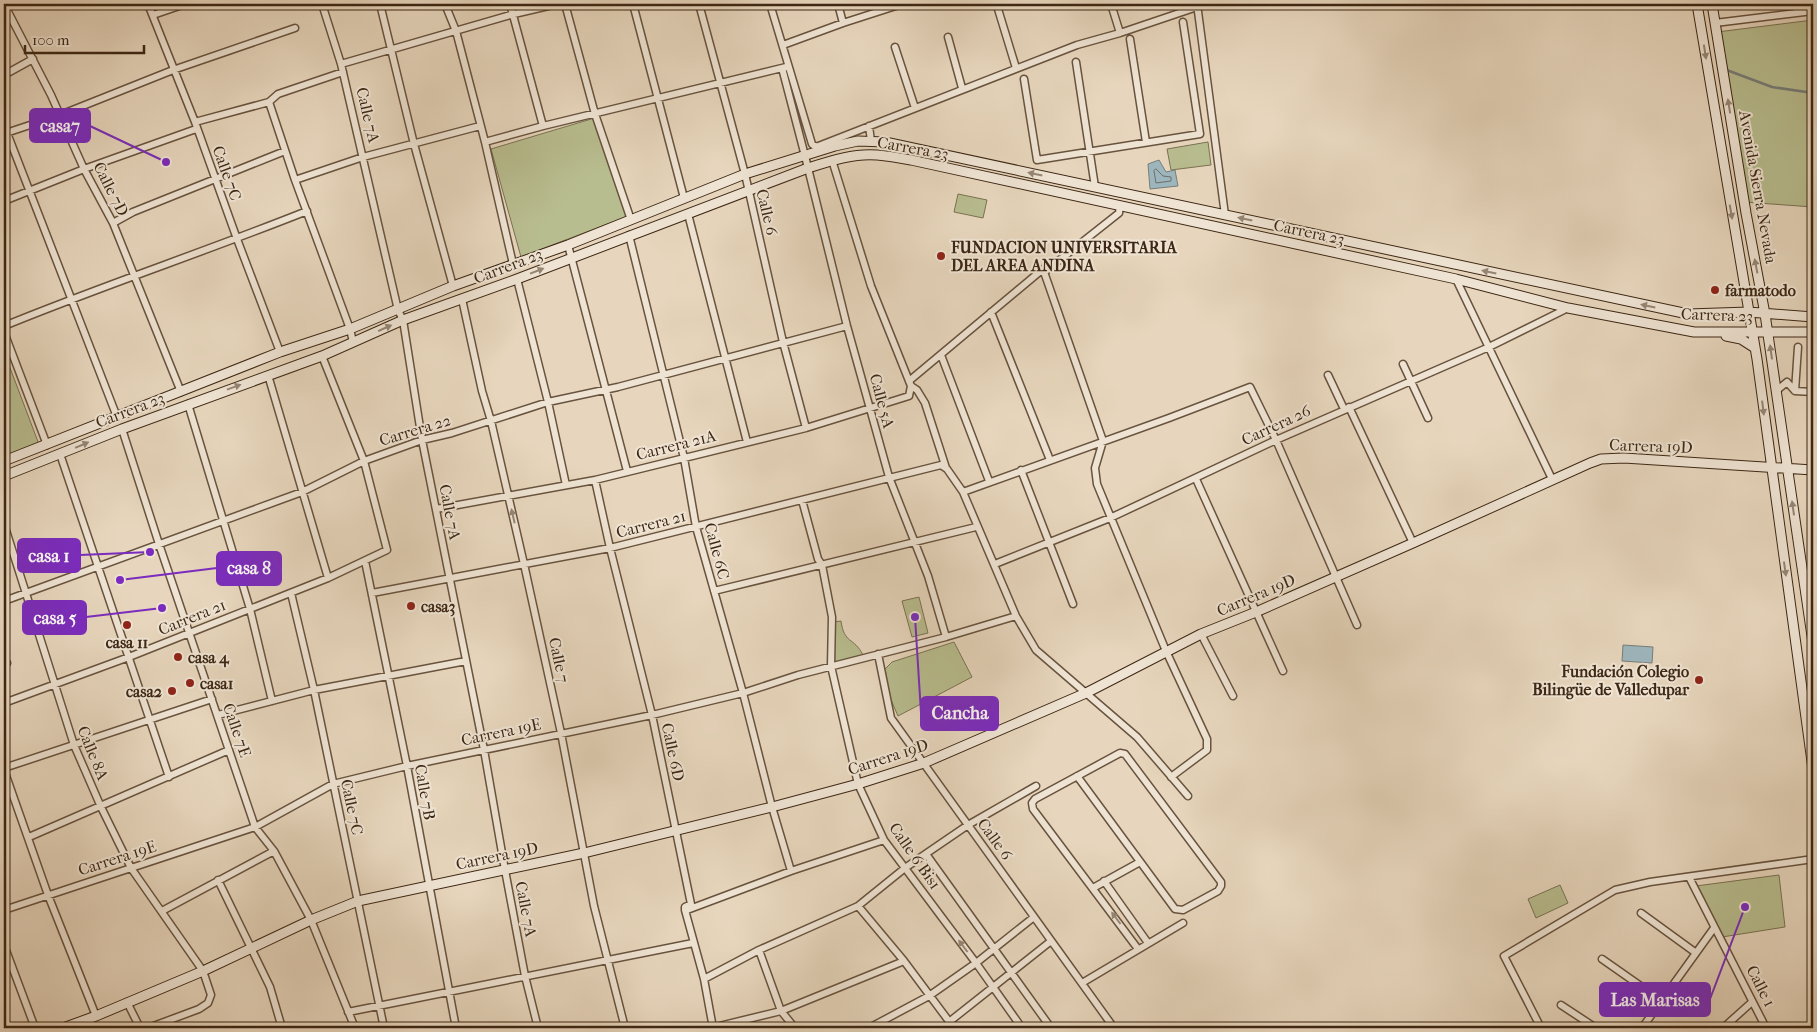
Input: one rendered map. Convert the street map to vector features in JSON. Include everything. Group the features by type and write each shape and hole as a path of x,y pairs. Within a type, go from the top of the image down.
{"main road":[{"name":"Avenida Sierra Nevada","path":"1697,4 1748,312"},
{"name":"Avenida Sierra Nevada","path":"1712,4 1746,213 1768,332 1813,642"},
{"name":"Carrera 23","path":"4,461 117,418 280,352 350,329 454,286 568,245 745,174 835,146 858,141 885,142 1688,314 1748,312 1813,317"},
{"name":"Carrera 23","path":"4,476 188,404 322,356 403,320 517,279 808,168 832,160 863,155 876,154 911,160 1456,279 1568,308 1694,332 1813,332"},
{"path":"1055,192 1058,179"},
{"path":"1748,312 1757,359 1813,769"},
{"path":"1694,332 1735,337 1755,348"},
{"name":"Carrera 19D","path":"62,1028 96,1016 203,971 311,920 358,901 584,853 772,807 858,784 924,763 1086,693 1201,634 1413,543 1590,463 1612,458 1788,468"},
{"path":"1788,468 1813,470"}],"street":[{"name":"Calle 7D","path":"4,4 33,59 84,169 113,223 181,392"},
{"name":"Calle 7C","path":"148,4 196,126 280,352"},
{"path":"153,14 185,4"},
{"name":"Calle 7A","path":"322,4 341,64 398,310 403,320 422,440 484,750 525,976 538,1028"},
{"path":"380,4 414,144 454,286"},
{"path":"445,4 456,31 485,142 513,264"},
{"path":"510,4 543,126"},
{"path":"341,64 514,14 557,4"},
{"path":"565,4 595,114 631,220"},
{"path":"633,4 684,198"},
{"name":"Calle 6","path":"699,4 745,174 783,342 806,428"},
{"path":"770,4 813,146 1077,45 1120,33 1197,5 1225,215"},
{"path":"838,4 843,22"},
{"path":"783,45 891,5 902,4"},
{"path":"1111,4 1120,33"},
{"path":"998,9 1016,68"},
{"path":"1715,23 1813,10"},
{"path":"1024,79 1037,160 1200,134 1183,22"},
{"path":"6,133 60,115 174,70 295,28"},
{"path":"948,37 962,88"},
{"path":"1130,39 1146,142"},
{"path":"895,47 915,108"},
{"path":"4,75 33,59"},
{"path":"1076,62 1095,187"},
{"path":"485,142 789,66"},
{"name":"Calle 5A","path":"782,68 869,410 889,477 928,576 946,637"},
{"path":"4,201 196,126 269,102 282,92 343,72"},
{"path":"269,102 353,342"},
{"path":"4,125 117,418"},
{"path":"295,180 363,157 480,126"},
{"path":"869,126 871,142"},
{"path":"113,223 133,212 285,151"},
{"path":"832,160 871,286 910,383 925,403 947,469 962,492 976,527 995,564 1016,616 1036,650 1137,736 1188,796"},
{"name":"Carrera 21A","path":"436,509 595,480 806,428 869,410 909,396 910,383 941,355 1042,269 1047,270 1119,213 1120,206"},
{"path":"4,326 70,299 237,239 307,211"},
{"path":"688,214 747,442"},
{"name":"Calle 6C","path":"629,235 684,458 696,526 743,693 772,807 792,871"},
{"path":"568,245 627,471"},
{"path":"1042,269 1103,441 1095,468 1097,484 1166,651 1207,739 1207,750 1171,776"},
{"path":"517,279 548,402 566,484"},
{"path":"1456,279 1552,479"},
{"name":"Calle 7","path":"462,299 524,564 561,733 594,906 625,1028"},
{"name":"Carrera 26","path":"995,564 1110,518 1346,408 1489,347 1568,308"},
{"path":"991,312 1050,460"},
{"name":"Carrera 22","path":"4,601 302,492 364,460 422,440 452,433 548,402 606,390 847,326"},
{"path":"4,332 47,445"},
{"path":"1796,391 1798,347"},
{"path":"941,355 989,481"},
{"path":"322,356 364,460"},
{"path":"1403,364 1428,418"},
{"path":"268,375 328,578"},
{"path":"1328,375 1413,543"},
{"path":"1776,391 1787,382 1796,391 1813,392"},
{"path":"962,492 1169,418 1249,387 1276,440 1357,625"},
{"path":"188,404 250,609 272,701"},
{"name":"Calle 7E","path":"122,429 255,827 274,851 311,920 355,1028"},
{"path":"60,454 169,777"},
{"name":"Carrera 21","path":"4,704 291,593 387,550 364,460"},
{"name":"Carrera 21","path":"372,593 450,580 610,548 933,466 941,465 947,469"},
{"path":"1021,470 1074,604"},
{"path":"1196,479 1283,671"},
{"name":"Calle 6D","path":"595,480 652,715 691,904 685,907 704,979 712,1028"},
{"name":"Calle 6 Bis1","path":"802,500 818,559 822,566 832,617 831,666 858,784 884,840 1022,1028"},
{"name":"Calle 8A","path":"4,524 74,745 101,807 131,868 203,971 211,996 208,1003 199,1010 148,1028"},
{"path":"714,591 976,527"},
{"name":"Calle 7B","path":"366,561 456,1028"},
{"name":"Calle 7C","path":"291,593 314,690 384,1028"},
{"name":"Carrera 19E","path":"4,910 255,827 333,784 407,766 652,715 743,693 831,666 946,637 1016,616"},
{"path":"1201,634 1233,696"},
{"name":"Calle 6","path":"878,654 891,718 1114,1028"},
{"path":"218,715 314,690 466,661"},
{"path":"96,1016 48,895 4,769 212,699"},
{"path":"29,837 229,750"},
{"path":"1077,776 1172,905 1178,910 1183,910 1218,891 1221,886 1220,880 1128,755 1120,753 1077,776 1035,799 1032,807 1138,948"},
{"path":"704,979 759,950 858,906 905,868 968,825 1036,786"},
{"path":"686,910 884,840"},
{"path":"162,911 274,851"},
{"path":"926,854 1051,1028"},
{"path":"1541,1028 1504,956 1615,890 1632,885 1813,859"},
{"path":"1093,888 1140,862"},
{"name":"Calle 1","path":"1689,877 1766,1028"},
{"path":"218,880 270,987 282,1028"},
{"path":"1104,881 1148,943"},
{"path":"858,906 904,961 954,1028"},
{"path":"1641,913 1696,953"},
{"path":"869,1028 929,996 976,963 1034,917"},
{"path":"1082,983 1183,923"},
{"path":"1642,1028 1714,928"},
{"path":"949,1022 1052,941"},
{"path":"348,1012 693,943"},
{"path":"4,945 35,1028"},
{"path":"759,950 781,1011 794,1028"},
{"path":"1602,959 1662,1001"},
{"path":"712,1028 781,1011 904,961"},
{"path":"127,1002 140,1028"},
{"path":"1723,1028 1752,1002"},
{"path":"1561,1005 1596,1028"}],"green space":[{"path":"1813,20 1813,207 1744,202 1717,32"},
{"path":"598,117 628,216 521,257 491,149"},
{"path":"1208,142 1211,165 1171,170 1167,149"},
{"path":"958,194 987,200 983,218 954,212"},
{"path":"4,352 40,447 4,460"},
{"path":"919,597 928,633 912,637 902,601"},
{"path":"841,621 844,633 860,649 863,655 834,664 833,622"},
{"path":"954,642 972,677 898,716 882,679 884,670 892,662"},
{"path":"1779,875 1785,927 1722,937 1696,886"},
{"path":"1560,885 1568,903 1536,918 1528,899"}],"water":[{"path":"1159,160 1166,172 1175,170 1178,186 1150,189 1148,164"},
{"path":"1623,645 1653,647 1652,663 1622,661"}],"waterway":[{"path":"1724,69 1772,87 1813,93"}],"place":[{"name":"casa7","path":"166,162"},
{"name":"FUNDACION UNIVERSITARIA DEL AREA ANDINA","path":"941,256"},
{"name":"farmatodo","path":"1715,290"},
{"name":"casa 1","path":"150,552"},
{"name":"casa 8","path":"120,580"},
{"name":"casa3","path":"411,606"},
{"name":"casa 5","path":"162,608"},
{"name":"Cancha","path":"915,617"},
{"name":"casa 11","path":"127,625"},
{"name":"casa 4","path":"178,657"},
{"name":"Fundación Colegio Bilingüe de Valledupar","path":"1699,680"},
{"name":"casa1","path":"190,683"},
{"name":"casa2","path":"172,691"},
{"name":"Las Marisas","path":"1745,907"}]}
